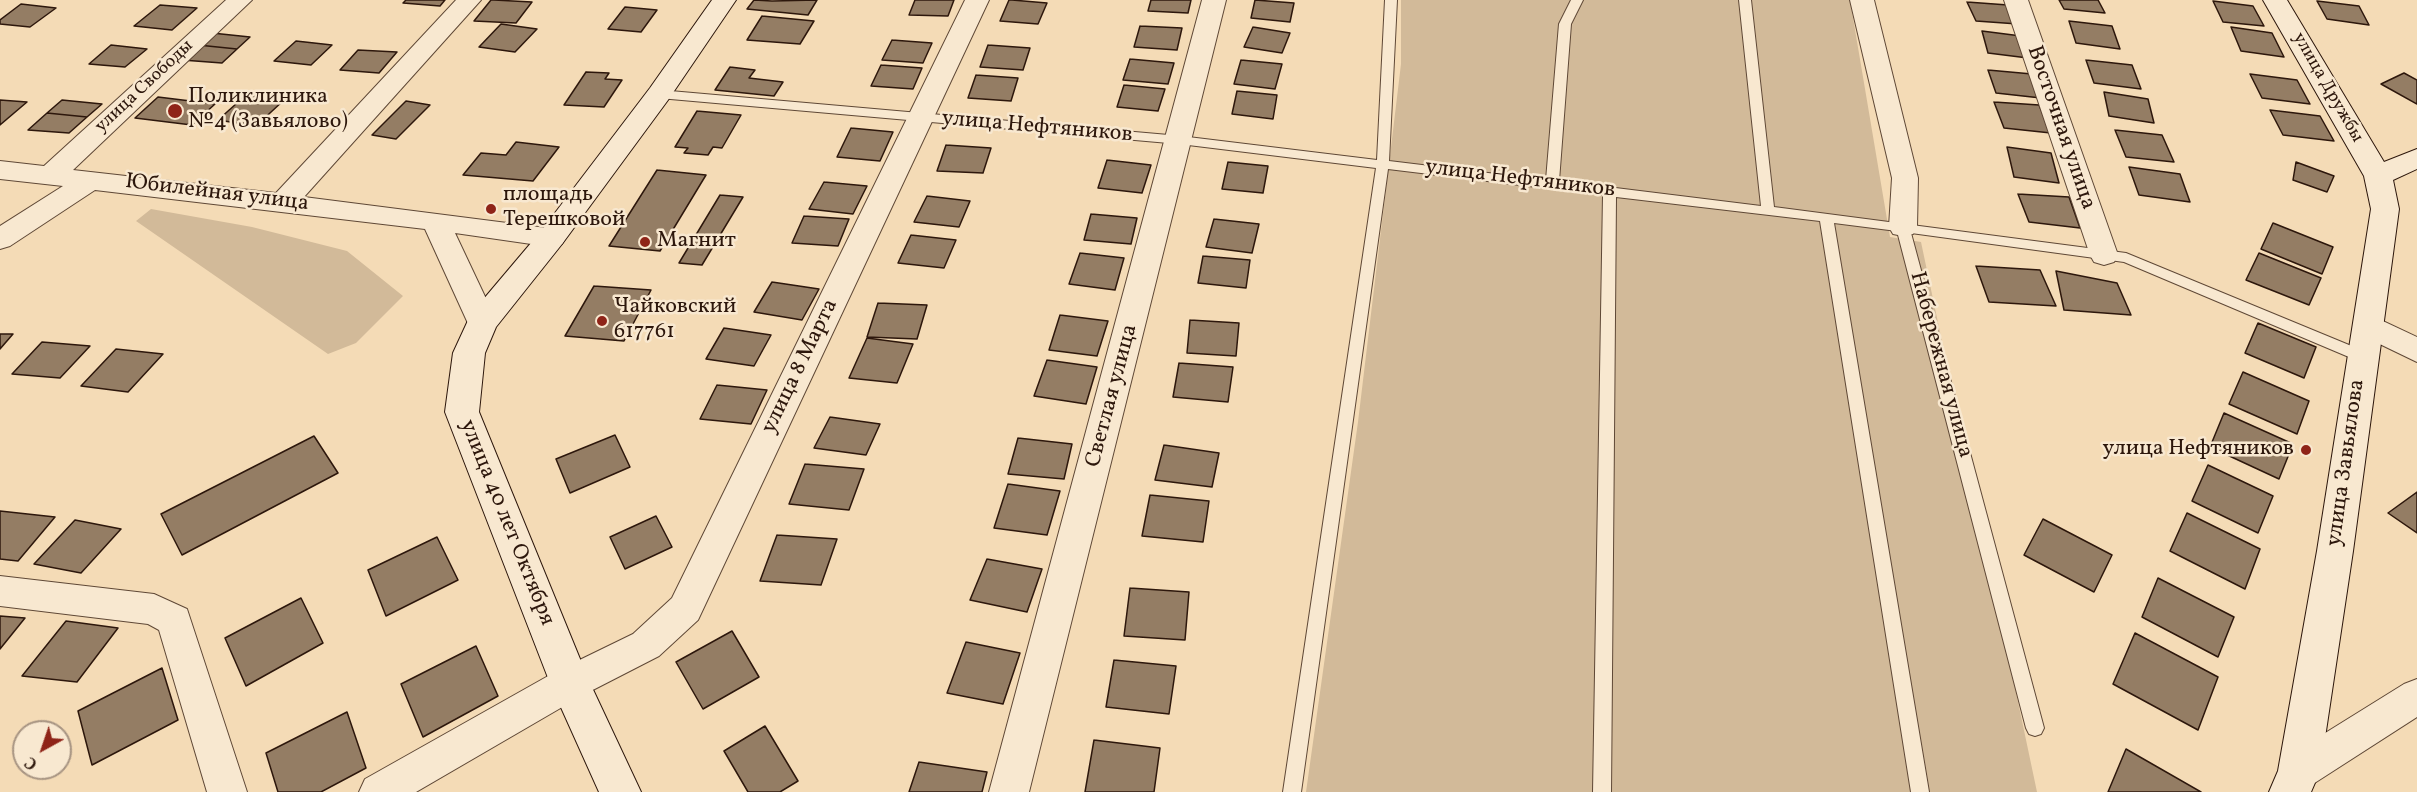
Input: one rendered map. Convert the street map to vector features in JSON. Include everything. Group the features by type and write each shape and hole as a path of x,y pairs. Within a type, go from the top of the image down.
{"street":[{"name":"улица Свободы","path":"51,175 240,0"},
{"path":"284,202 469,0"},
{"name":"улица 40 лет Октября","path":"620,792 570,683 462,412 469,353 482,322 552,237 659,94 724,0"},
{"name":"улица 8 Марта","path":"379,792 570,683 646,645 685,609 977,0"},
{"name":"Светлая улица","path":"1009,792 1180,140 1214,0"},
{"name":"Набережная улица","path":"1862,0 1905,178 1903,227"},
{"name":"Восточная улица","path":"2016,0 2104,255"},
{"name":"улица Дружбы","path":"2276,0 2378,176"},
{"path":"2378,176 2417,158"},
{"name":"Юбилейная улица","path":"0,170 284,202 552,237"},
{"name":"улица Завьялова","path":"2295,781 2335,551 2385,209 2378,176"},
{"path":"0,239 93,179"},
{"path":"435,221 482,322"},
{"name":"улица Нефтяников","path":"2366,341 2417,351"},
{"path":"0,591 154,609 174,620 227,792"},
{"path":"2295,781 2417,696"}],"lane":[{"path":"1292,792 1383,163 1391,0"},
{"path":"1552,184 1565,24 1577,0"},
{"path":"1745,0 1768,210"},
{"name":"улица Нефтяников","path":"659,94 1180,140 1826,217 2126,258 2366,341"},
{"path":"1602,792 1610,191"},
{"path":"1826,217 1920,792"},
{"name":"Набережная улица","path":"1903,227 2035,728"}],"shaded area":[{"path":"1401,0 1850,0 1890,237 1921,242 2037,792 1306,792 1358,422 1401,64"},
{"path":"151,209 252,227 347,251 403,296 356,343 328,354 136,221"}],"building":[{"path":"406,0 445,0 440,6 403,3"},
{"path":"491,0 532,2 516,23 474,21"},
{"path":"754,0 817,0 808,15 747,9"},
{"path":"915,0 954,0 948,16 909,15"},
{"path":"1009,0 1047,3 1038,24 1000,21"},
{"path":"1151,0 1191,0 1188,13 1148,11"},
{"path":"1255,0 1294,3 1290,22 1251,18"},
{"path":"2059,0 2098,0 2105,13 2064,9"},
{"path":"2213,1 2253,6 2264,26 2223,22"},
{"path":"2317,1 2359,6 2369,25 2327,19"},
{"path":"1967,2 2008,5 2018,24 1976,21"},
{"path":"21,4 56,8 30,27 0,24 0,20"},
{"path":"160,5 197,8 172,30 134,26"},
{"path":"625,7 657,10 641,32 608,29"},
{"path":"762,16 814,21 800,44 747,40"},
{"path":"2069,21 2112,26 2120,49 2076,43"},
{"path":"501,24 537,29 515,52 479,47"},
{"path":"1140,26 1182,28 1177,50 1134,47"},
{"path":"1253,27 1290,33 1282,53 1244,47"},
{"path":"2231,27 2272,33 2284,57 2241,51"},
{"path":"1982,31 2021,36 2028,58 1988,53"},
{"path":"212,33 250,37 237,49 198,45"},
{"path":"892,40 932,43 923,63 882,60"},
{"path":"296,41 332,45 311,65 274,61"},
{"path":"111,45 147,49 125,67 89,64"},
{"path":"198,45 237,49 222,63 182,60"},
{"path":"988,45 1030,48 1023,70 980,67"},
{"path":"358,50 397,52 379,73 340,70"},
{"path":"1130,59 1174,63 1168,84 1123,80"},
{"path":"1241,60 1282,64 1275,89 1234,84"},
{"path":"2086,60 2132,65 2141,89 2094,83"},
{"path":"881,65 922,68 913,89 871,86"},
{"path":"730,67 755,70 749,78 783,82 774,96 715,90"},
{"path":"1988,70 2032,74 2041,98 1996,93"},
{"path":"586,72 609,73 605,79 622,80 604,107 564,105"},
{"path":"2404,73 2417,80 2417,104 2381,84"},
{"path":"2250,74 2297,80 2310,104 2262,98"},
{"path":"976,75 1018,78 1011,101 968,98"},
{"path":"1124,85 1165,89 1158,111 1117,107"},
{"path":"1237,91 1277,95 1273,119 1232,114"},
{"path":"2104,92 2148,99 2154,123 2109,116"},
{"path":"246,95 284,100 256,126 218,120"},
{"name":"Поликлиника №4 (Завьялово)","path":"158,97 215,104 192,125 135,118"},
{"path":"0,100 27,102 0,125"},
{"path":"62,100 102,104 87,117 47,113"},
{"path":"406,101 430,105 396,139 372,135"},
{"path":"1994,102 2039,105 2051,133 2004,128"},
{"path":"2270,110 2320,116 2334,141 2283,135"},
{"path":"697,111 741,115 722,148 713,147 708,155 684,153 688,148 675,147"},
{"path":"47,113 87,117 69,133 28,130"},
{"path":"851,128 893,132 880,161 837,157"},
{"path":"2115,130 2162,135 2174,162 2126,157"},
{"path":"516,142 559,147 533,181 463,175 481,153 506,155"},
{"path":"946,145 991,148 983,173 937,171"},
{"path":"2007,147 2051,153 2059,183 2014,177"},
{"path":"1107,160 1151,165 1142,193 1098,188"},
{"path":"1228,162 1268,166 1263,193 1222,189"},
{"path":"2296,162 2334,176 2327,192 2293,180"},
{"path":"2129,167 2180,174 2190,202 2139,195"},
{"path":"657,170 706,175 660,251 609,246"},
{"path":"824,182 867,186 853,214 809,209"},
{"path":"2018,194 2069,197 2080,228 2029,222"},
{"path":"720,195 743,197 702,265 679,263"},
{"path":"927,196 970,201 959,227 914,222"},
{"path":"1091,214 1137,218 1131,244 1084,240"},
{"path":"804,216 849,219 838,246 792,243"},
{"path":"1214,219 1259,224 1252,253 1206,247"},
{"path":"2273,223 2333,247 2322,274 2261,249"},
{"path":"911,235 956,240 944,268 898,263"},
{"path":"1080,253 1124,258 1115,290 1069,284"},
{"path":"2259,253 2321,278 2309,305 2246,280"},
{"path":"1203,256 1250,260 1246,288 1198,283"},
{"path":"1976,266 2040,270 2056,306 1989,302"},
{"path":"2056,271 2117,283 2131,315 2064,310"},
{"path":"772,282 819,289 802,320 754,312"},
{"path":"594,286 651,290 624,341 565,336"},
{"path":"878,303 927,305 917,339 867,337"},
{"path":"1060,315 1108,321 1097,356 1049,350"},
{"path":"1190,320 1239,323 1236,356 1187,353"},
{"path":"2258,323 2316,347 2304,378 2245,353"},
{"path":"724,328 771,335 754,366 706,359"},
{"path":"0,334 13,334 0,349"},
{"path":"867,338 913,344 897,383 849,378"},
{"path":"42,342 90,346 60,378 12,374"},
{"path":"116,349 163,354 128,392 81,386"},
{"path":"1047,360 1097,367 1086,404 1034,396"},
{"path":"1179,363 1233,367 1228,402 1173,397"},
{"path":"2243,372 2309,401 2297,434 2229,404"},
{"path":"717,385 767,390 751,424 700,419"},
{"path":"2224,413 2293,444 2279,479 2210,447"},
{"path":"830,417 880,424 866,455 814,448"},
{"path":"615,435 630,467 570,493 556,459"},
{"path":"314,436 338,473 182,555 161,514"},
{"path":"1018,438 1072,444 1064,479 1008,474"},
{"path":"1164,445 1219,453 1212,487 1155,480"},
{"path":"805,464 864,469 849,510 789,504"},
{"path":"2208,465 2273,496 2258,533 2192,501"},
{"path":"1008,484 1060,491 1047,535 994,528"},
{"path":"2417,492 2417,533 2388,513"},
{"path":"1150,495 1209,501 1203,542 1142,536"},
{"path":"0,511 55,517 18,561 0,559"},
{"path":"2187,513 2260,549 2245,589 2170,551"},
{"path":"656,516 672,547 625,569 610,537"},
{"path":"2043,519 2112,555 2094,592 2024,555"},
{"path":"75,520 121,529 81,573 34,564"},
{"path":"777,535 837,539 821,585 760,581"},
{"path":"437,537 458,580 386,616 368,570"},
{"path":"987,559 1042,569 1027,612 970,600"},
{"path":"2158,578 2234,617 2218,657 2142,617"},
{"path":"1130,588 1189,592 1185,640 1124,636"},
{"path":"301,598 323,643 246,686 225,638"},
{"path":"0,616 25,618 0,649"},
{"path":"66,621 118,628 77,682 22,676"},
{"path":"732,631 759,677 703,709 676,662"},
{"path":"2135,633 2218,677 2198,730 2113,684"},
{"path":"966,642 1020,653 1003,704 947,693"},
{"path":"476,646 498,696 423,737 401,684"},
{"path":"1114,660 1176,666 1169,714 1106,707"},
{"path":"162,668 178,720 92,765 78,711"},
{"path":"347,712 366,768 321,792 278,792 266,753"},
{"path":"765,726 798,781 780,792 748,792 724,751"},
{"path":"1094,740 1160,748 1154,792 1085,792"},
{"path":"2126,749 2201,792 2108,792"},
{"path":"919,762 987,772 982,792 909,792"}],"place":[{"name":"Поликлиника №4 (Завьялово)","path":"175,111"},
{"name":"площадь Терешковой","path":"491,209"},
{"name":"Магнит","path":"645,242"},
{"name":"Чайковский 617761","path":"602,321"},
{"name":"улица Нефтяников","path":"2306,450"}]}
